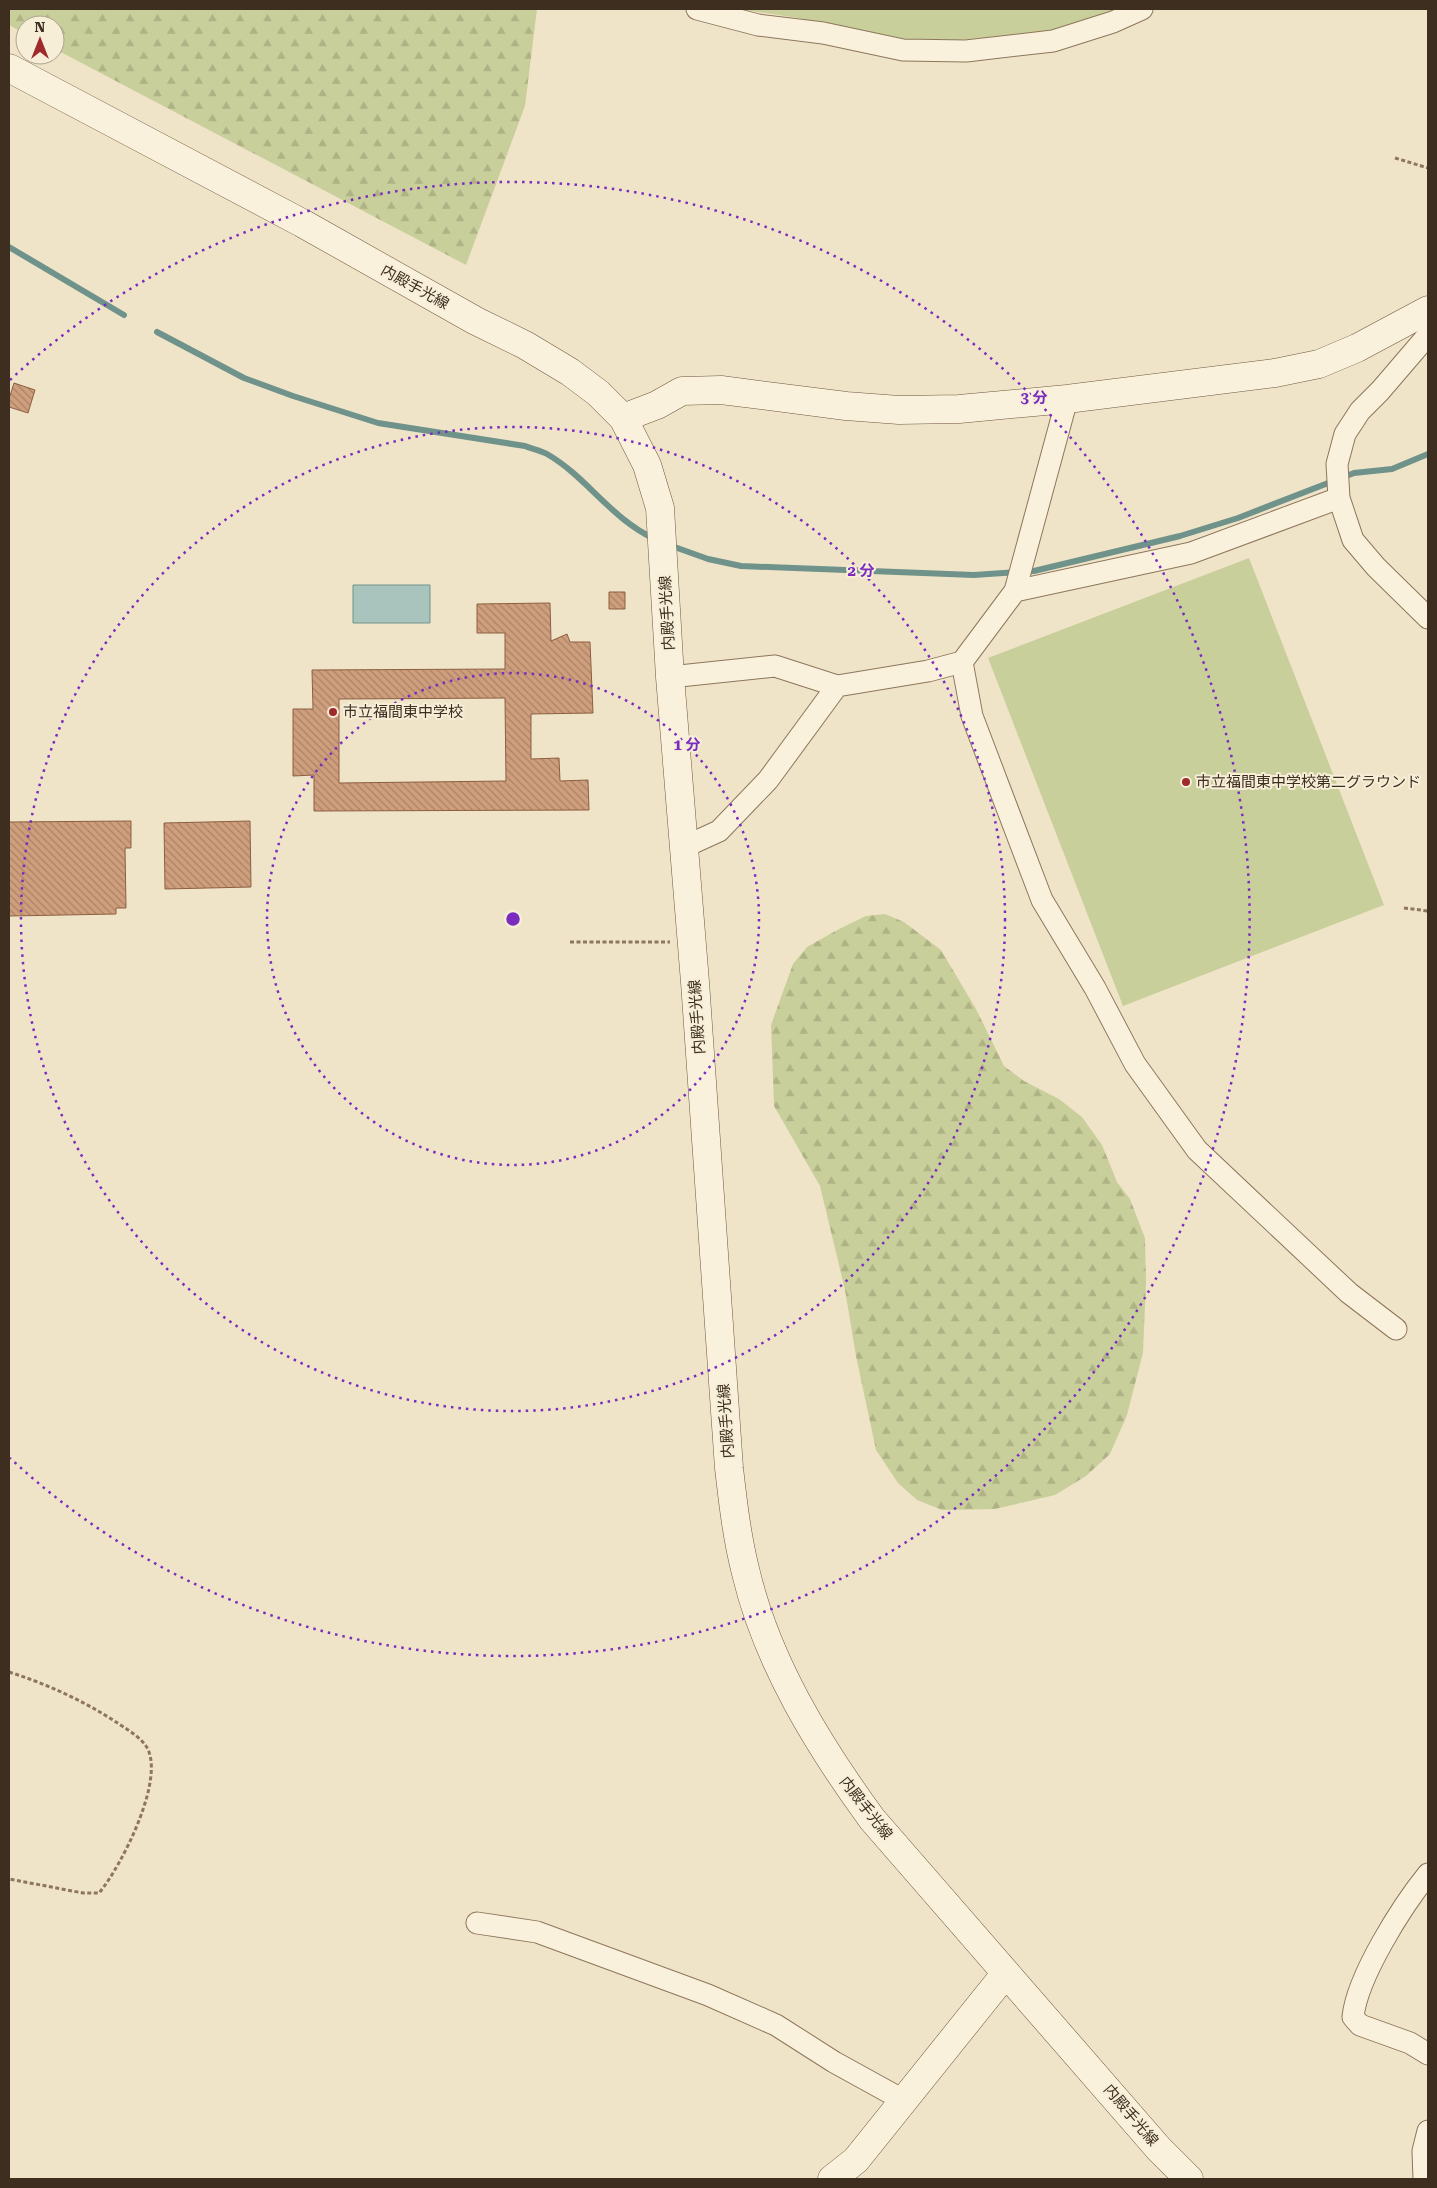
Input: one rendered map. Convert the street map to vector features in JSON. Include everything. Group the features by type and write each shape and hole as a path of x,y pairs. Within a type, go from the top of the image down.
{"main road":[{"name":"内殿手光線","path":"9,68 147,140 476,321 525,345 570,372 598,393 623,418 647,465 660,508 670,677 692,943 729,1468 735,1520 746,1573 758,1615 774,1657 842,1778 872,1819 1159,2148 1189,2179"},
{"path":"623,418 657,405 682,392 691,391 721,390 846,406 899,410 959,409 1067,399 1257,376 1319,364 1357,348 1428,310"},
{"path":"832,2179 856,2160 1006,1973"}],"street":[{"path":"698,9 758,25 823,33 903,50 966,51 1052,41 1113,22 1142,9"},
{"path":"1428,335 1360,411 1345,434 1337,464 1340,498 1353,540 1376,567 1428,618"},
{"path":"670,677 775,666 837,686 928,671 962,662 1015,591 1067,399"},
{"path":"1015,591 1191,553 1340,498"},
{"path":"962,662 972,716 1042,900 1095,988 1135,1064 1197,1150 1349,1293 1396,1330"},
{"path":"684,847 719,831 768,780 837,686"},
{"path":"1428,1874 1415,1890 1382,1943 1355,2002 1353,2017 1360,2025 1410,2043 1428,2054"},
{"path":"477,1923 537,1932 708,1995 776,2025 834,2062 903,2100"},
{"path":"1424,2179 1423,2150 1428,2131"}],"path":[{"path":"1395,158 1428,168"},
{"path":"1404,908 1428,911"},
{"path":"570,942 692,943"},
{"path":"9,1672 46,1684 91,1705 133,1734 145,1745 151,1758 148,1796 133,1834 108,1882 100,1893 83,1893 9,1879"}],"green space":[{"path":"9,9 537,9 525,106 466,265 65,54 65,15 15,15 15,28 9,25"},
{"path":"738,9 1117,9 1050,31 960,40 906,39 798,18"},
{"name":"市立福間東中学校第二グラウンド","path":"1249,558 1384,905 1123,1006 988,658"},
{"path":"885,914 904,922 941,950 976,1009 1004,1066 1024,1081 1059,1099 1082,1117 1102,1145 1117,1182 1130,1199 1145,1238 1146,1282 1143,1353 1127,1415 1110,1454 1086,1476 1055,1495 995,1509 942,1510 917,1500 898,1483 876,1450 856,1356 845,1290 820,1186 774,1106 771,1025 793,964 807,947 839,929 866,916"}],"water":[{"path":"353,585 430,585 430,623 353,623"}],"building":[{"path":"14,383 35,390 28,413 9,407 9,399"},
{"path":"609,592 625,592 625,609 609,609"},
{"path":"550,603 551,641 567,634 570,642 590,642 593,713 531,714 531,759 559,758 560,781 588,780 589,810 314,811 314,775 293,776 293,709 313,709 312,670 505,669 505,633 477,633 477,604","holes":["505,698 506,781 339,783 339,699"]},
{"path":"131,821 131,848 125,848 126,908 116,908 116,914 9,916 9,822"},
{"path":"250,821 251,887 165,889 164,823"}],"waterway":[{"path":"9,247 124,315"},
{"path":"157,332 244,378 378,423 525,446 542,451 575,474 625,521 655,539"},
{"path":"669,545 708,559 741,566 974,575 1034,571 1180,536 1238,518 1354,473 1392,469 1428,454"}],"place":[{"name":"市立福間東中学校","path":"333,712"},
{"name":"市立福間東中学校第二グラウンド","path":"1186,782"}]}
